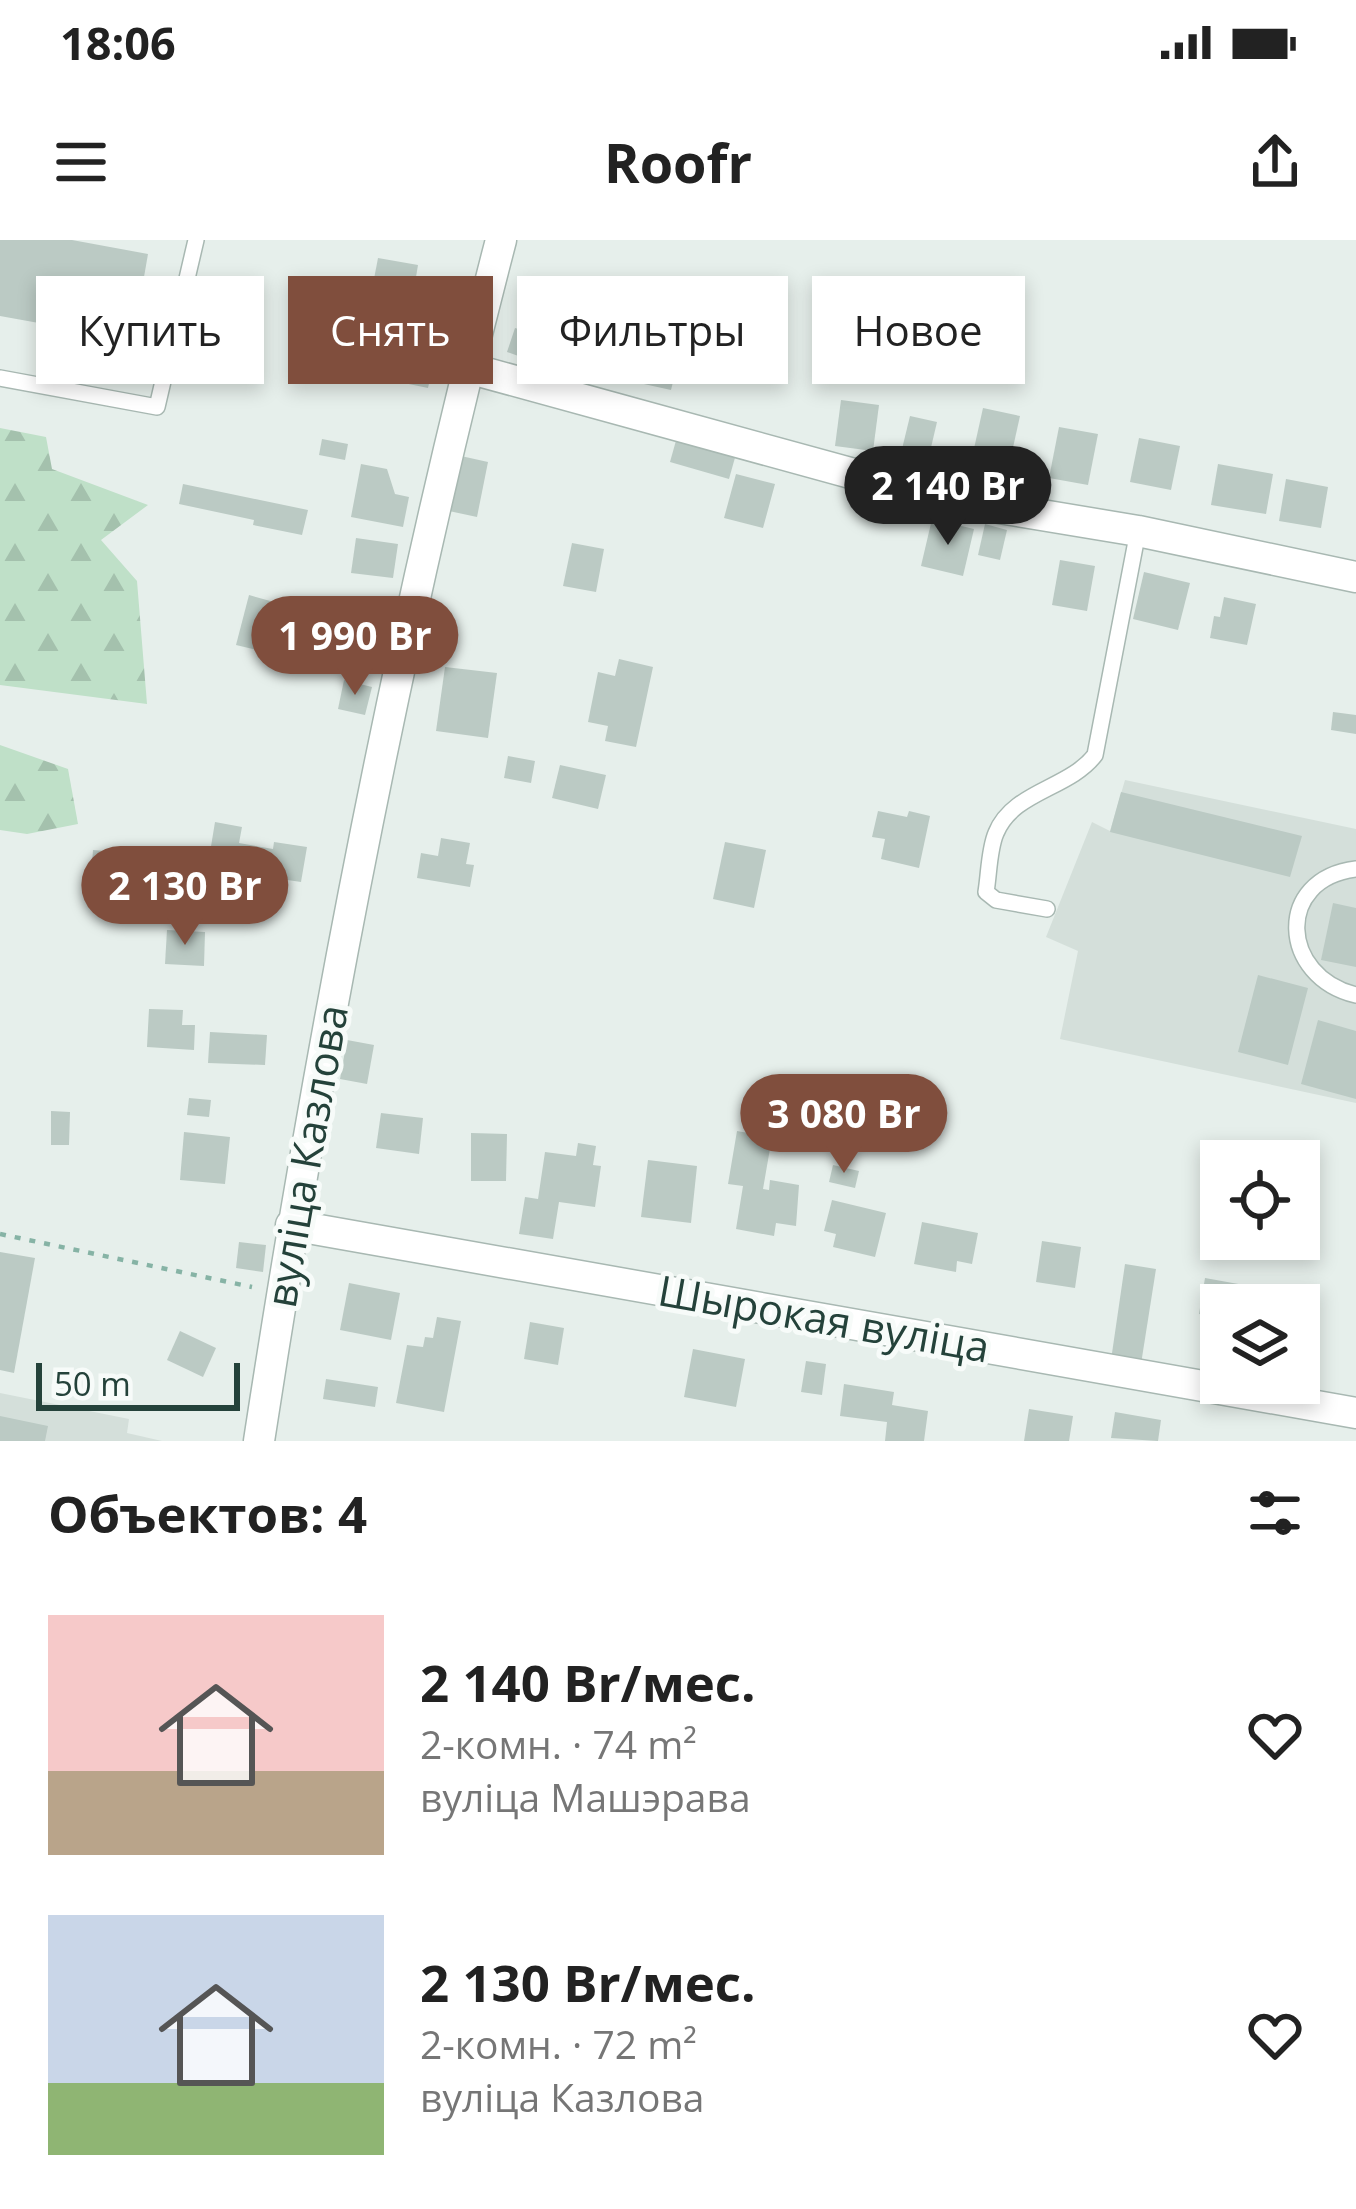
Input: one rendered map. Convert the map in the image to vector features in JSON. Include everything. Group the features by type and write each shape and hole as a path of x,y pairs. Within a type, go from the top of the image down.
{"street":[{"name":"вуліца Казлова","path":"492,276 501,240"},
{"path":"493,375 945,499 1138,531 1356,577"},
{"name":"вуліца Казлова","path":"259,1441 291,1225 406,630 464,384"},
{"name":"Шырокая вуліца","path":"291,1225 1356,1413"}],"lane":[{"path":"0,377 157,407 196,240"},
{"path":"1047,909 996,900 986,892 995,833 1011,811 1082,772 1095,755 1138,531"},
{"path":"1356,869 1339,871 1308,891 1295,920 1298,948 1311,971 1337,990 1356,995"}],"path":[{"path":"0,1234 281,1293"}],"shaded area":[{"path":"1125,780 1356,829 1356,1103 1060,1039 1078,951 1046,937 1092,822 1110,831"},
{"path":"0,1393 129,1419 127,1433 162,1441 0,1441"}],"green space":[{"path":"0,428 46,437 52,469 148,505 101,540 137,581 147,704 0,685"},
{"path":"0,745 68,769 78,824 27,834 0,830"}],"building":[{"path":"0,240 72,240 148,254 144,276 36,276 36,322 0,316"},
{"path":"378,258 418,265 416,276 375,276"},
{"path":"515,328 517,329 517,356 507,352"},
{"path":"841,400 879,405 873,451 835,446"},
{"path":"983,408 1020,416 1010,461 973,453"},
{"path":"910,416 937,422 929,456 902,449"},
{"path":"1059,427 1098,434 1088,485 1049,478"},
{"path":"677,437 736,454 729,479 670,462"},
{"path":"1139,438 1180,446 1171,490 1130,482"},
{"path":"322,439 348,444 345,460 319,455"},
{"path":"936,450 951,453 947,476 932,473"},
{"path":"461,456 488,462 477,517 449,511"},
{"path":"361,464 387,469 395,494 409,497 403,527 351,517"},
{"path":"1218,464 1273,474 1266,514 1211,505"},
{"path":"736,474 775,484 763,528 724,518"},
{"path":"1286,479 1328,487 1321,528 1279,521"},
{"path":"183,484 308,510 302,535 179,504"},
{"path":"932,519 974,529 963,576 921,566"},
{"path":"985,524 1007,530 1000,560 978,555"},
{"path":"356,538 398,544 393,578 351,573"},
{"path":"572,543 604,549 596,592 563,586"},
{"path":"1060,560 1095,566 1087,611 1052,605"},
{"path":"1144,572 1190,583 1178,630 1133,619"},
{"path":"249,595 274,602 261,651 236,645"},
{"path":"1224,597 1256,604 1247,645 1210,638"},
{"path":"330,604 381,612 376,638 351,634 348,656 311,651 315,628 325,629"},
{"path":"619,659 653,667 636,747 605,741 608,726 588,722 598,672 615,676"},
{"path":"445,667 497,673 488,738 436,731"},
{"path":"344,680 372,687 365,715 338,709"},
{"path":"1333,712 1356,715 1356,734 1331,730"},
{"path":"508,756 535,761 531,783 504,778"},
{"path":"560,765 606,775 598,809 552,798"},
{"path":"1121,792 1302,836 1290,877 1110,832"},
{"path":"878,811 930,816 919,868 881,859 885,839 872,837"},
{"path":"215,822 242,827 239,843 273,849 274,842 307,847 301,882 234,872 232,887 205,883"},
{"path":"441,838 470,843 466,864 474,865 470,887 417,878 421,853 438,856"},
{"path":"725,842 766,850 754,908 713,899"},
{"path":"93,850 164,856 160,899 122,895 123,881 91,878"},
{"path":"1333,903 1356,908 1356,967 1321,960"},
{"path":"167,930 205,932 204,966 165,964"},
{"path":"1258,975 1308,988 1288,1065 1238,1052"},
{"path":"149,1009 183,1010 182,1025 195,1025 194,1050 147,1047"},
{"path":"1318,1020 1356,1031 1356,1099 1301,1084"},
{"path":"210,1032 267,1035 265,1065 208,1063"},
{"path":"347,1040 374,1045 367,1084 340,1079"},
{"path":"189,1098 211,1100 209,1117 187,1115"},
{"path":"51,1111 70,1112 69,1145 51,1145"},
{"path":"381,1113 423,1118 419,1154 376,1148"},
{"path":"737,1131 772,1137 763,1189 769,1190 770,1180 799,1185 796,1226 776,1223 774,1236 736,1229 743,1186 728,1184"},
{"path":"184,1132 230,1137 225,1184 180,1180"},
{"path":"471,1133 507,1134 506,1181 471,1181"},
{"path":"578,1143 596,1146 593,1165 601,1166 595,1207 559,1202 553,1239 519,1234 525,1197 538,1199 545,1152 576,1156"},
{"path":"648,1160 697,1166 691,1223 641,1217"},
{"path":"833,1165 859,1171 855,1188 829,1182"},
{"path":"832,1200 886,1213 875,1257 833,1247 836,1234 824,1231"},
{"path":"922,1222 978,1233 972,1264 957,1261 956,1272 914,1264"},
{"path":"1042,1241 1081,1247 1075,1288 1036,1282"},
{"path":"239,1242 266,1245 263,1272 236,1268"},
{"path":"0,1252 35,1258 14,1373 0,1370"},
{"path":"1125,1264 1156,1269 1141,1364 1111,1360"},
{"path":"1205,1278 1238,1284 1204,1284"},
{"path":"349,1283 400,1293 391,1340 340,1330"},
{"path":"437,1317 461,1321 444,1412 396,1403 407,1345 423,1347 425,1337 433,1338"},
{"path":"530,1322 564,1328 558,1365 524,1359"},
{"path":"180,1331 216,1348 203,1377 167,1360"},
{"path":"693,1349 745,1359 736,1407 684,1397"},
{"path":"806,1361 826,1364 822,1395 801,1392"},
{"path":"326,1379 378,1387 375,1407 323,1399"},
{"path":"844,1384 894,1392 892,1405 928,1411 924,1441 885,1441 887,1422 840,1416"},
{"path":"1029,1409 1073,1416 1069,1441 1024,1441"},
{"path":"1115,1412 1161,1420 1158,1441 1111,1438"},
{"path":"0,1416 48,1426 45,1441 0,1441"}]}
